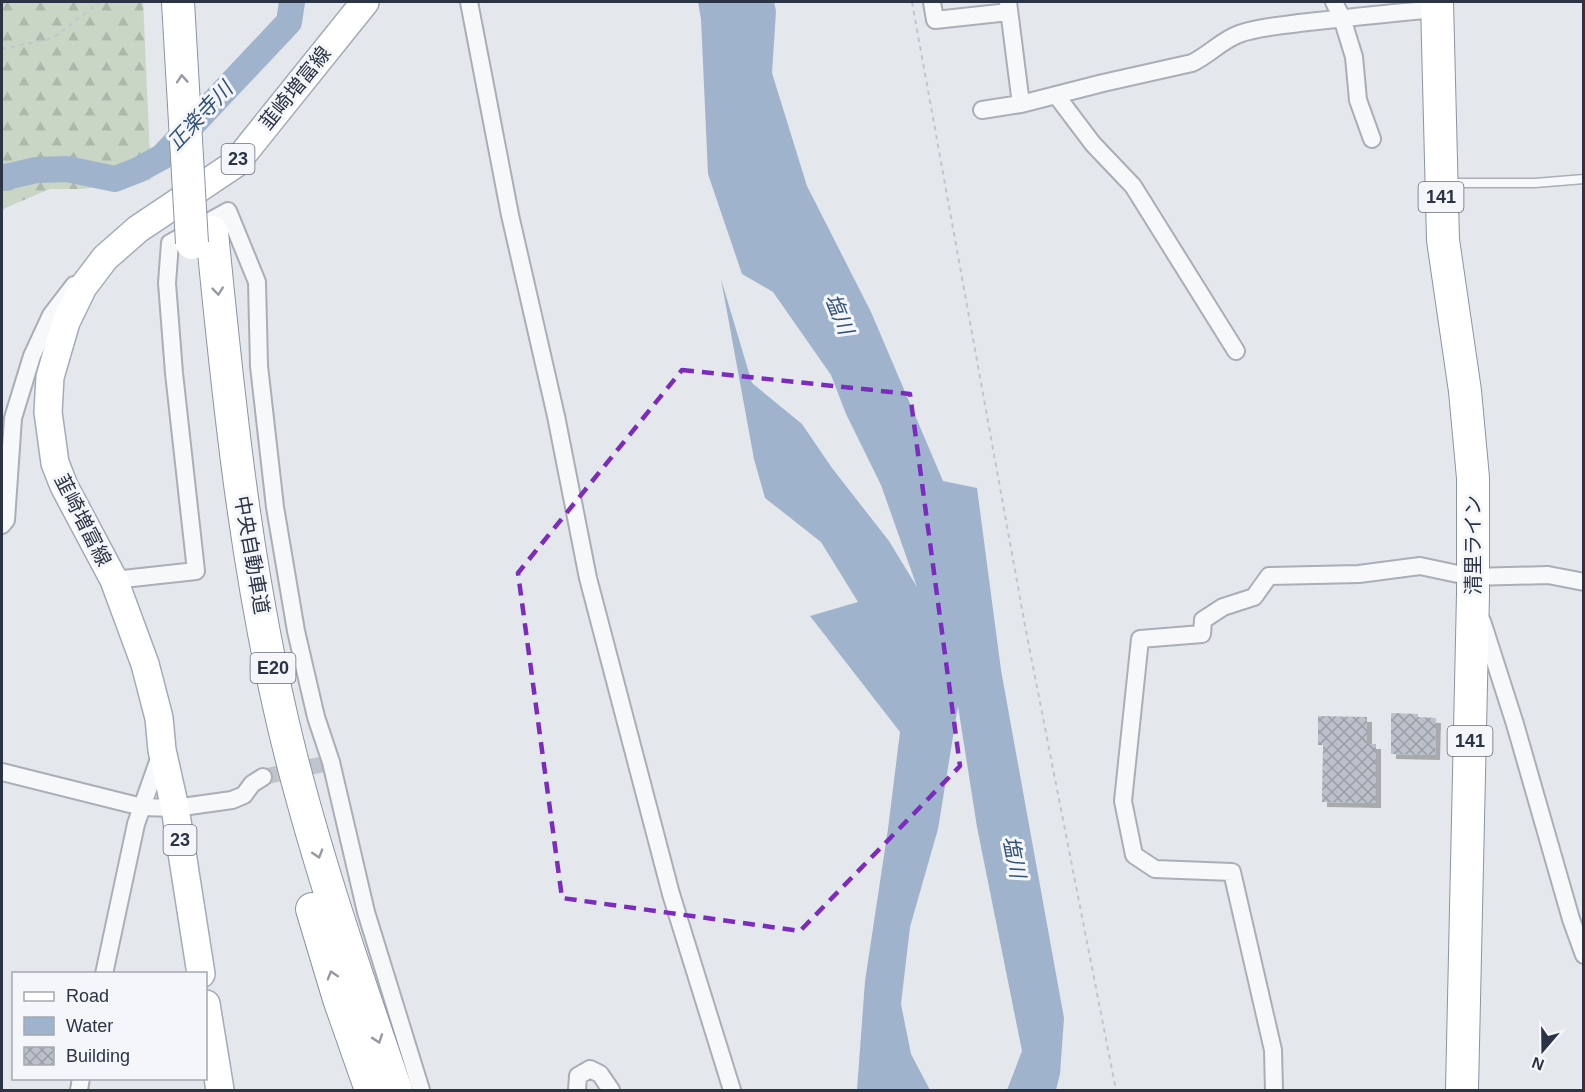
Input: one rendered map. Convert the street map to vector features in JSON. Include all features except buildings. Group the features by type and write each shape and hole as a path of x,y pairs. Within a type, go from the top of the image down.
{"highway":[{"name":"中央自動車道","path":"178,2 202,238 254,576 289,747 311,830 343,936 396,1090"},
{"name":"中央自動車道","path":"200,2 202,238 211,425 252,667 273,761 315,920 339,999 371,1090"},
{"name":"清里ライン","path":"1437,5 1443,240 1465,391 1473,478 1473,585 1462,1090"}],"main road":[{"name":"韮崎増富線","path":"201,972 175,808 162,750 159,718 145,664 114,580 64,486 55,463 48,412 50,377 66,322 83,287 105,258 138,229 235,164 365,2"},
{"path":"207,1010 220,1090"}],"street":[{"path":"469,2 510,214 556,416 588,578 671,894 732,1090"},
{"path":"932,2 935,20 1008,7 1022,105"},
{"path":"1334,2 1342,18 1354,57 1358,99 1372,139"},
{"path":"982,110 1022,105 1192,63 1240,33 1437,5"},
{"path":"1056,95 1093,144 1133,186 1236,351"},
{"path":"114,580 196,571 174,373 167,284 170,243 228,211 257,282 259,366 275,507 296,631 366,912 421,1090"},
{"path":"2,525 6,520 13,418 32,356 51,315 74,284 83,287"},
{"path":"1274,1090 1274,1050 1232,872 1155,869 1134,855 1123,801 1140,639 1202,634 1203,620 1223,607 1254,597 1269,576 1359,574 1420,566 1473,585 1548,575 1584,582"},
{"path":"1473,585 1571,919 1584,956"},
{"path":"104,972 136,824 162,750"},
{"path":"2,772 142,807 175,808 232,800 244,795 252,784 263,777"},
{"path":"577,1090 578,1076 591,1070 600,1074 611,1090"}],"lane":[{"path":"1441,183 1535,183 1584,179"}],"path":[{"path":"2,49 53,38 100,2"},
{"path":"912,2 1026,631 1116,1090"}],"highlighted area":[{"path":"682,370 910,394 960,766 800,931 562,898 518,573"}],"green space":[{"path":"2,2 143,2 151,180 82,189 50,189 5,208 2,212"}],"water":[{"name":"塩川","path":"698,2 774,2 776,11 772,73 807,186 871,312 943,481 977,488 1001,670 1064,1018 1060,1074 1056,1090 1007,1090 1022,1051 977,827 958,706 938,829 910,927 901,1004 911,1054 930,1090 857,1090 865,981 900,732 810,616 858,602 821,542 765,498 754,459 721,279 752,383 802,424 832,468 889,541 917,587 881,485 846,414 831,375 773,292 742,274 708,174 701,19"}],"waterway":[{"name":"正楽寺川","path":"2,178 36,170 67,169 115,179 162,157 289,22 292,2"}],"tunnel":[{"path":"263,777 324,764"}]}
